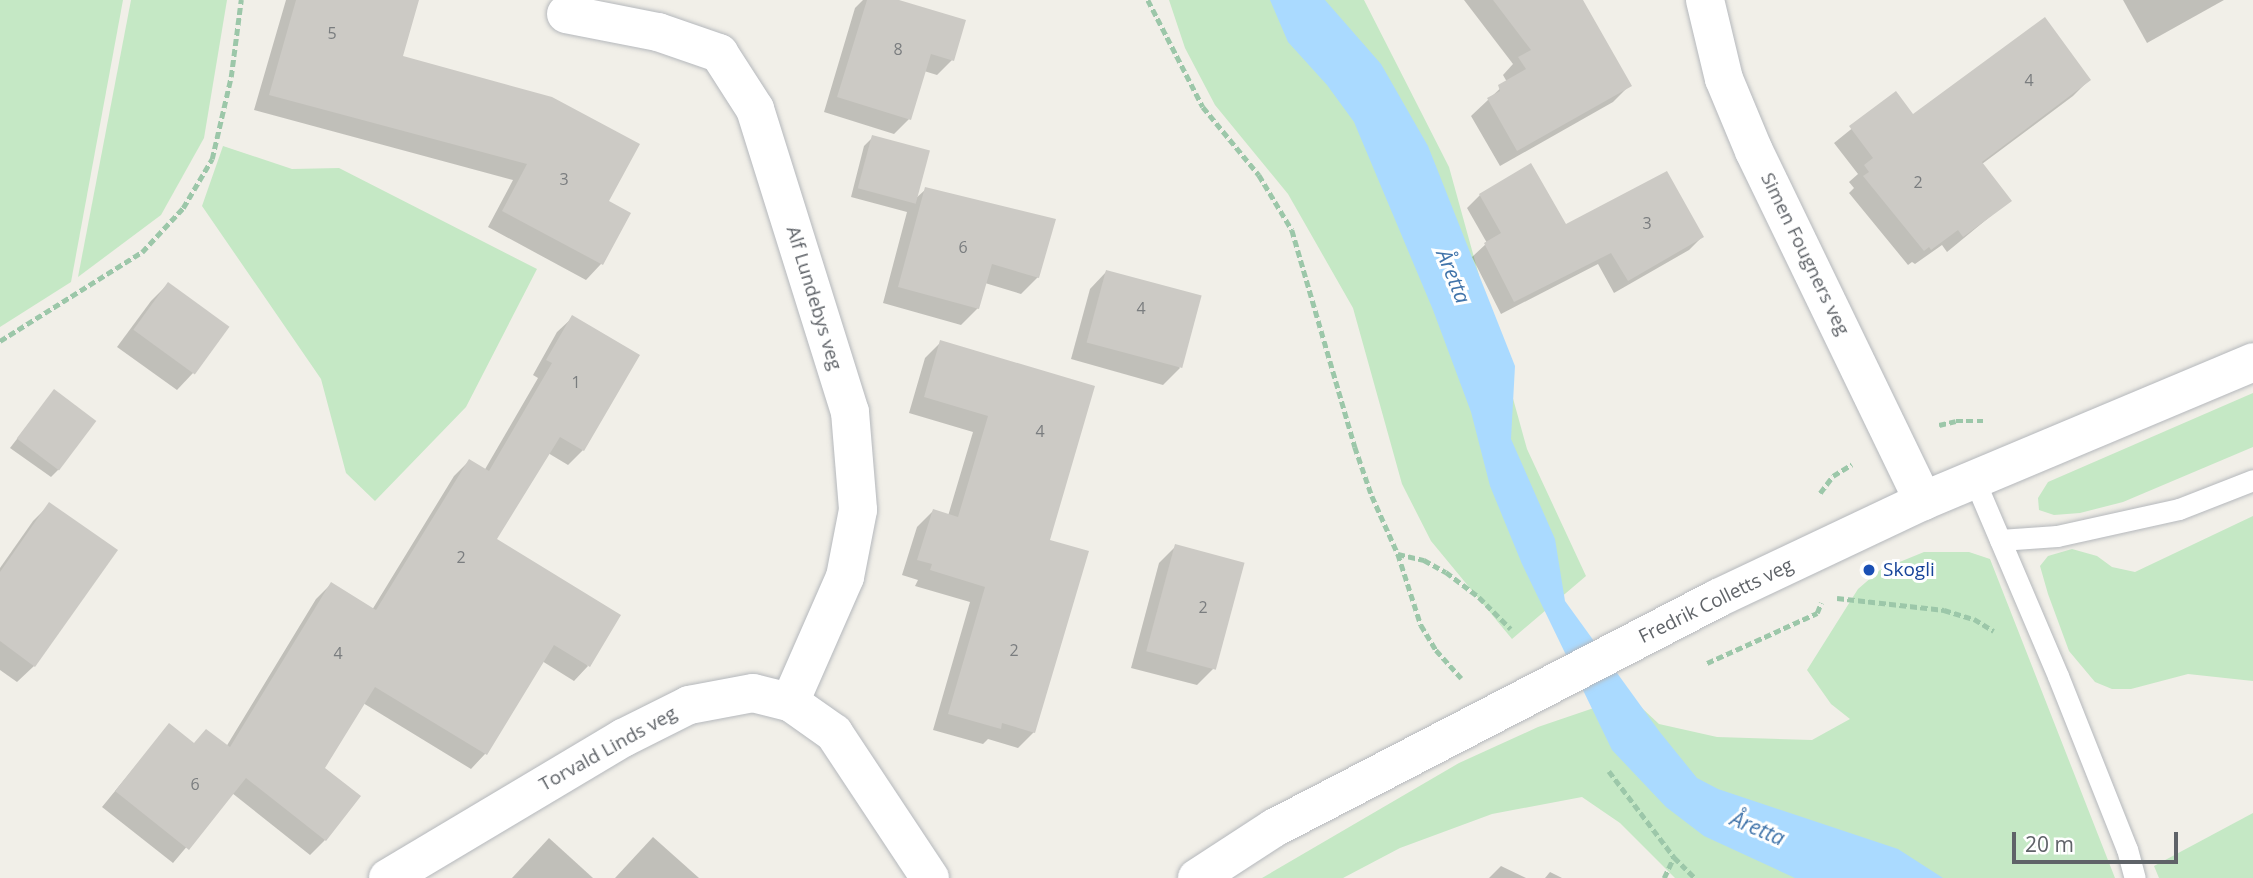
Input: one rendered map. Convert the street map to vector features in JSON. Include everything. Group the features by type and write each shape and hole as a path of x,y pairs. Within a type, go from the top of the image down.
{"street":[{"name":"Simen Fougners veg","path":"1705,0 1724,79 1754,151 1923,501"},
{"name":"Alf Lundebys veg","path":"566,15 658,32 719,53 755,109 850,412 858,510 845,577 790,702"},
{"name":"Fredrik Colletts veg","path":"1197,878 1274,828 1718,598 1923,501 2253,362"},
{"name":"Torvald Linds veg","path":"388,878 623,738 689,705 753,693 790,702 812,714 834,733 930,878"}],"lane":[{"path":"1973,479 2058,676 2127,849 2135,878"},
{"path":"2000,540 2057,537 2179,509 2253,480"}],"path":[{"path":"0,341 142,252 183,208 212,159 230,77 242,0"},
{"path":"1148,0 1203,107 1259,175 1292,230 1355,447 1372,496 1398,554 1421,625 1436,650 1468,687"},
{"path":"1398,554 1424,560 1447,572 1479,597 1511,629"},
{"path":"1703,665 1817,613 1825,595 1853,601 1944,610 1974,619 2024,648 2058,676"},
{"path":"1609,771 1674,857 1695,878"},
{"path":"1664,878 1674,857"}],"green space":[{"path":"0,0 123,0 71,282 0,327"},
{"path":"131,0 227,0 204,138 161,215 78,277"},
{"path":"1169,0 1364,0 1449,167 1527,449 1586,576 1512,639 1431,541 1402,484 1353,308 1288,194 1215,105 1185,48"},
{"path":"223,146 292,169 339,168 537,269 466,407 375,501 346,473 321,379 202,206"},
{"path":"2253,393 2253,447 2123,502 2080,513 2054,515 2039,510 2038,498 2048,482"},
{"path":"2253,516 2253,681 2188,674 2131,689 2112,689 2095,682 2069,651 2040,566 2048,556 2072,549 2097,556 2112,567 2135,572"},
{"path":"1924,552 1969,552 1990,559 2115,878 1675,878 1620,823 1582,797 1492,814 1400,848 1343,878 1262,878 1459,763 1538,727 1629,696 1659,724 1717,737 1812,740 1850,719 1831,704 1807,670 1858,589 1880,570"},
{"path":"2253,813 2253,878 2159,878 2154,866"}],"water":[{"name":"Åretta","path":"1270,0 1325,0 1381,64 1428,146 1515,366 1511,439 1555,539 1565,601 1659,731 1697,778 1718,789 1898,849 1943,878 1795,878 1704,836 1666,807 1612,750 1522,564 1490,486 1471,412 1433,310 1354,122 1327,85 1288,42"}],"building":[{"path":"296,0 419,0 403,56 552,97 640,144 609,201 631,213 603,265 502,211 527,164 269,95"},
{"path":"867,0 899,0 966,20 954,61 931,54 911,120 837,97"},
{"path":"1493,0 1583,0 1632,86 1517,151 1487,98 1500,91 1498,85 1526,69 1518,57 1531,50"},
{"path":"2045,17 2091,80 1982,162 2012,201 1963,237 1958,230 1931,250 1929,247 1924,251 1863,176 1869,172 1864,165 1873,158 1849,126 1896,91 1913,114"},
{"path":"872,135 930,151 916,204 858,188"},
{"path":"1531,163 1566,224 1667,171 1704,237 1628,281 1611,253 1514,302 1484,243 1501,233 1479,194"},
{"path":"925,187 1056,219 1039,278 992,264 979,309 898,287"},
{"path":"1106,270 1202,296 1182,368 1087,342"},
{"path":"168,282 229,327 195,374 133,330"},
{"path":"572,315 640,355 584,451 560,437 497,539 621,615 590,667 554,645 487,755 375,687 325,768 361,796 326,841 246,778 189,850 115,791 169,723 194,743 206,729 230,747 331,582 376,610 469,459 489,471 552,363 546,360"},
{"path":"940,340 1095,386 1050,540 1089,551 1035,733 1002,723 1001,729 948,714 985,587 930,570 932,564 917,560 933,509 958,517 988,416 924,397"},
{"path":"54,389 96,421 59,470 17,439"},
{"path":"49,502 118,550 35,667 0,641 0,572"},
{"path":"1175,544 1245,563 1216,670 1146,651"}],"place":[{"name":"Skogli","path":"1869,570"}]}
